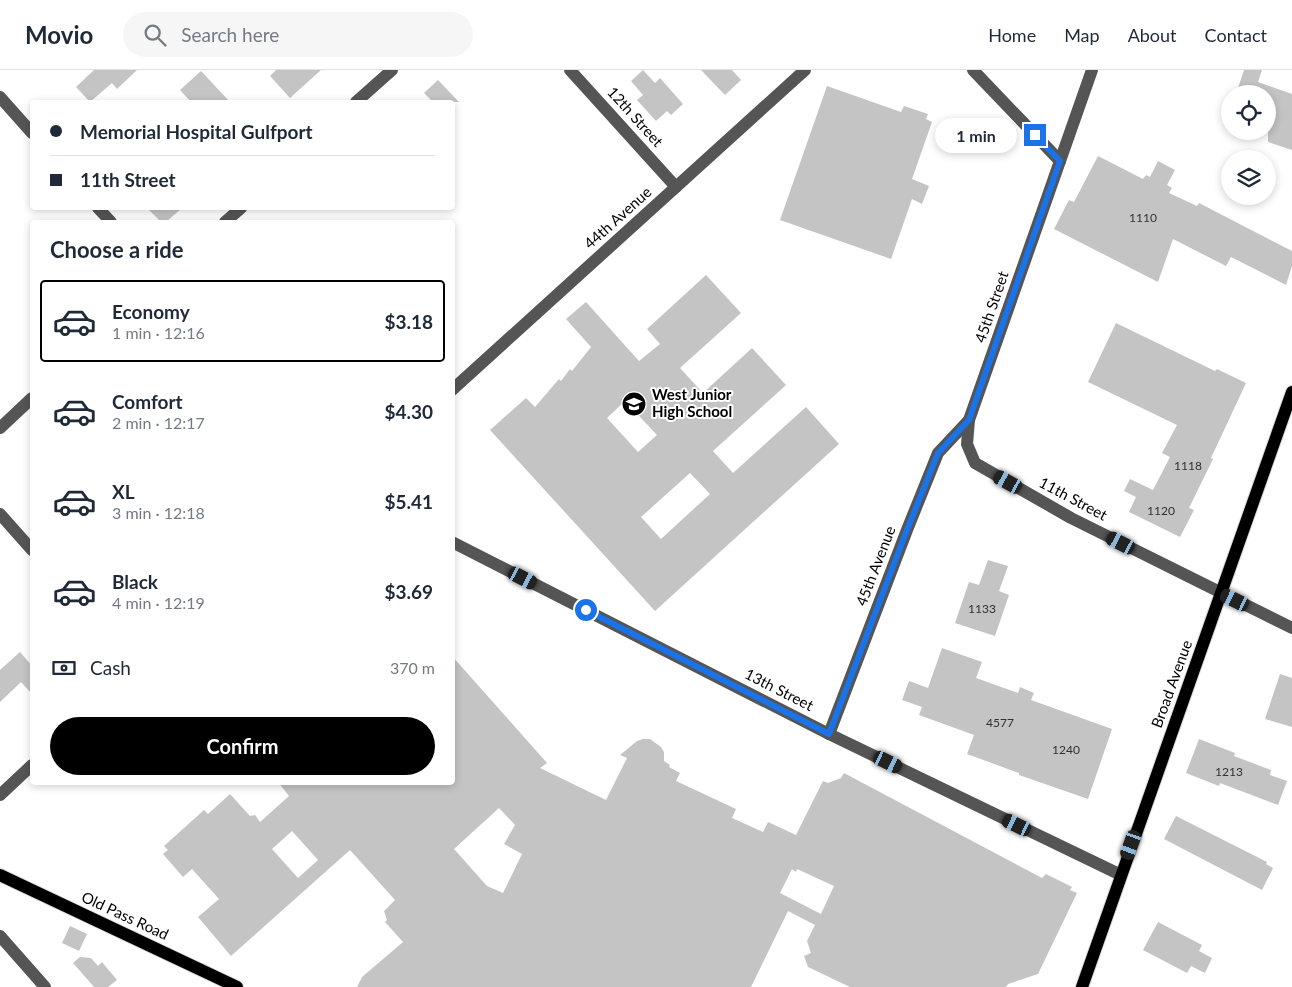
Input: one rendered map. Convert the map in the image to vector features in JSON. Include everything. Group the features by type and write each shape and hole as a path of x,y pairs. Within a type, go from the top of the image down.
{"main road":[{"name":"Broad Avenue","path":"1082,987 1292,392"},
{"name":"Old Pass Road","path":"0,875 237,987"}],"street":[{"path":"358,100 392,70"},
{"name":"12th Street","path":"570,70 676,187"},
{"name":"44th Avenue","path":"455,387 805,70"},
{"path":"973,70 1060,161 1092,70"},
{"path":"0,97 30,131"},
{"name":"45th Street","path":"975,464 967,444 969,420 1060,161"},
{"path":"100,210 109,220"},
{"path":"226,220 239,210"},
{"path":"0,428 30,400"},
{"name":"45th Avenue","path":"829,734 938,453 969,420"},
{"name":"11th Street","path":"975,464 1071,518 1292,628"},
{"path":"0,514 30,548"},
{"name":"13th Street","path":"455,544 829,734 1120,875"},
{"path":"0,795 30,767"},
{"path":"0,936 45,987"}],"building":[{"path":"94,70 137,70 117,89 112,83 92,100 88,100 76,87"},
{"path":"276,70 321,70 290,98 270,76"},
{"path":"643,70 655,83 660,78 683,104 671,115 667,111 656,121 637,100 643,95 631,81"},
{"path":"701,70 732,70 741,80 725,95"},
{"path":"1244,70 1262,70 1258,82 1266,85 1239,85"},
{"path":"201,71 228,100 189,100 180,90"},
{"path":"438,80 459,102 455,102 455,100 431,100 424,93"},
{"path":"827,86 901,112 904,106 928,114 926,119 932,122 912,179 929,186 922,204 912,199 891,259 780,220"},
{"path":"1276,88 1292,94 1292,150 1268,142 1268,140 1276,140"},
{"path":"1098,156 1143,179 1146,175 1150,177 1158,161 1175,170 1167,185 1172,188 1169,193 1197,206 1199,203 1292,251 1292,266 1286,285 1231,257 1226,266 1173,239 1158,282 1054,229 1069,200 1074,202"},
{"path":"149,210 180,210 168,220 159,220"},
{"path":"706,275 741,313 680,368 703,393 752,348 786,385 713,451 733,473 806,407 839,444 655,611 490,430 526,398 535,407 559,379 561,381 570,369 572,371 591,347 566,319 586,302 639,361 660,344 647,329","holes":["625,401 657,435 638,452 607,418","690,473 710,494 661,539 641,517"]},
{"path":"1116,323 1215,371 1217,369 1246,383 1211,458 1213,459 1189,508 1194,510 1180,537 1129,512 1136,497 1124,491 1130,479 1153,490 1170,457 1162,453 1177,425 1088,382"},
{"path":"988,560 1008,566 999,591 1009,595 995,636 955,623 969,582 979,585"},
{"path":"942,648 982,662 976,678 1018,693 1020,687 1034,693 1031,700 1112,729 1088,799 1019,775 1019,773 967,754 974,735 919,715 922,707 902,700 909,681 928,688"},
{"path":"20,652 30,664 30,692 21,682 0,702 0,670"},
{"path":"455,659 547,763 540,768 606,800 627,758 620,755 637,741 643,739 650,739 661,747 664,752 664,761 670,765 669,767 680,773 676,781 736,809 732,818 763,832 768,822 796,835 823,781 828,783 841,778 844,773 1042,878 1046,874 1072,887 1070,890 1077,893 1038,974 1008,984 1006,987 850,987 808,967 804,956 811,953 807,941 815,925 788,911 751,987 357,987 362,977 403,942 385,922 387,920 384,911 395,900 350,850 231,956 198,917 219,899 192,869 183,877 163,854 168,850 164,846 204,810 208,814 230,794 250,816 255,815 260,822 289,796 280,785 455,785","holes":["499,808 515,825 504,844 522,854 503,893 487,886 454,849","292,831 318,860 298,878 272,849","792,869 796,872 797,869 834,886 821,914 780,893"]},
{"path":"1280,674 1292,678 1292,727 1265,719"},
{"path":"1199,739 1235,753 1234,756 1271,770 1270,775 1287,781 1278,805 1220,783 1219,786 1186,773"},
{"path":"1176,816 1267,862 1266,864 1273,868 1262,890 1164,839"},
{"path":"1158,922 1202,945 1199,951 1212,958 1205,973 1191,966 1187,973 1143,950"},
{"path":"70,926 87,934 79,951 62,943"},
{"path":"80,957 91,958 98,966 102,962 117,980 108,987 94,987 73,963"}],"place":[{"name":"West Junior High School","path":"634,404"}],"route":[{"path":"586,610 829,734 938,453 969,420 1060,161 1035,135"}]}
